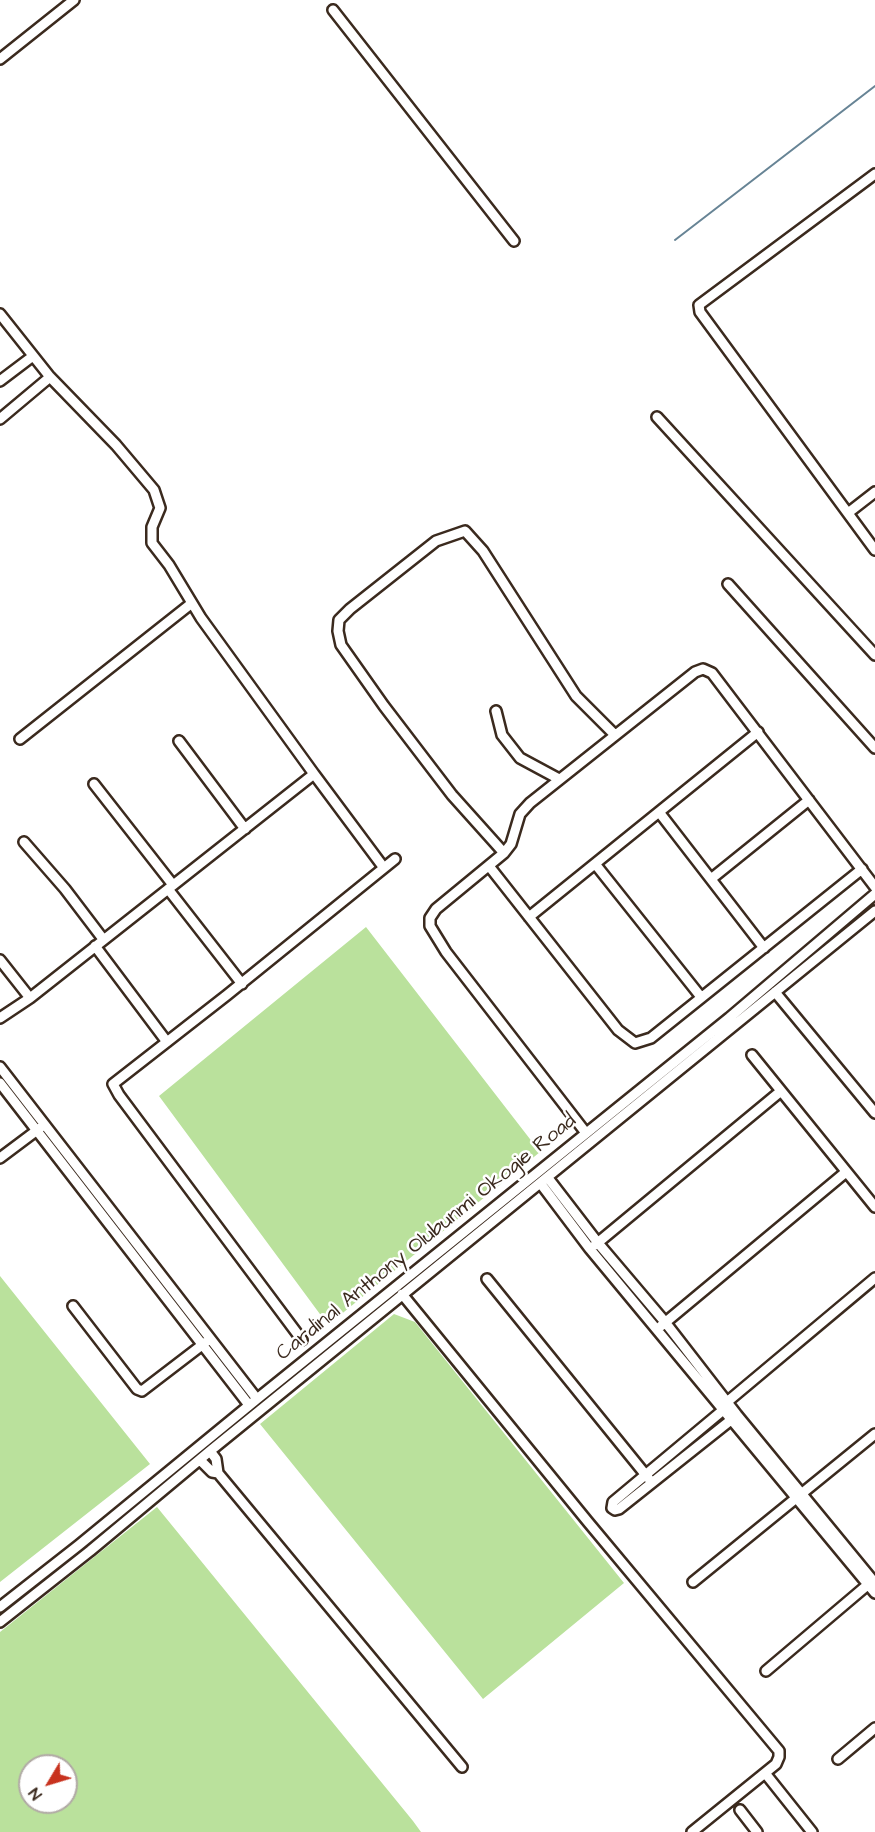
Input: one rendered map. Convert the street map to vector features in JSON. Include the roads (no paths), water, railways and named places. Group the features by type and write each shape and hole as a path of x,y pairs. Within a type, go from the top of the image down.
{"street":[{"path":"0,59 74,0"},
{"path":"333,10 514,241"},
{"path":"875,174 699,305 700,312 875,550"},
{"path":"0,314 3,325 116,445 154,490 160,508 152,527 152,543 170,565 192,603 314,774 384,868"},
{"path":"0,381 33,356"},
{"path":"0,419 50,377"},
{"path":"657,417 875,655"},
{"path":"848,513 875,492"},
{"path":"504,853 452,795 384,706 341,645 338,631 339,620 436,542 465,531 483,551 576,696 615,735"},
{"path":"728,584 875,748"},
{"path":"20,739 192,603"},
{"path":"586,1133 446,952 430,926 430,918 436,909 504,853 511,844 524,809 695,672 703,669 712,673 875,887"},
{"path":"496,711 502,735 520,758 560,779"},
{"path":"529,917 758,732"},
{"path":"179,741 245,829"},
{"path":"0,1018 30,998 314,774"},
{"path":"94,784 242,984"},
{"path":"711,879 809,800"},
{"path":"659,812 764,948"},
{"path":"24,842 103,939"},
{"path":"302,1340 113,1084 242,984 395,860"},
{"path":"596,865 701,998"},
{"path":"489,866 618,1030 635,1043 651,1038 862,869"},
{"name":"Cardinal Anthony Olubunmi Okogie Road","path":"0,1607 729,1018 875,894"},
{"name":"Cardinal Anthony Olubunmi Okogie Road","path":"0,1622 875,911"},
{"path":"95,946 167,1042"},
{"path":"0,960 30,998"},
{"path":"775,992 875,1113"},
{"path":"752,1055 875,1207"},
{"path":"0,1067 41,1127 253,1402"},
{"path":"0,1083 41,1127"},
{"path":"594,1246 781,1091"},
{"path":"0,1158 41,1127"},
{"path":"657,1329 846,1172"},
{"path":"544,1181 657,1329 727,1405"},
{"path":"491,1210 498,1218"},
{"path":"594,1246 665,1322 734,1417 873,1582 875,1593"},
{"path":"650,1479 727,1405 875,1278"},
{"path":"487,1279 650,1479"},
{"path":"402,1294 779,1752 776,1764 692,1832"},
{"path":"73,1306 137,1389 142,1391 207,1341"},
{"path":"650,1479 734,1417"},
{"path":"693,1582 875,1434"},
{"path":"210,1451 216,1459 218,1473 462,1767"},
{"path":"200,1460 212,1472 218,1473"},
{"path":"766,1671 873,1582"},
{"path":"838,1759 875,1728"},
{"path":"765,1773 812,1832"},
{"path":"740,1810 757,1832"}],"waterway":[{"path":"675,240 875,86"}]}
